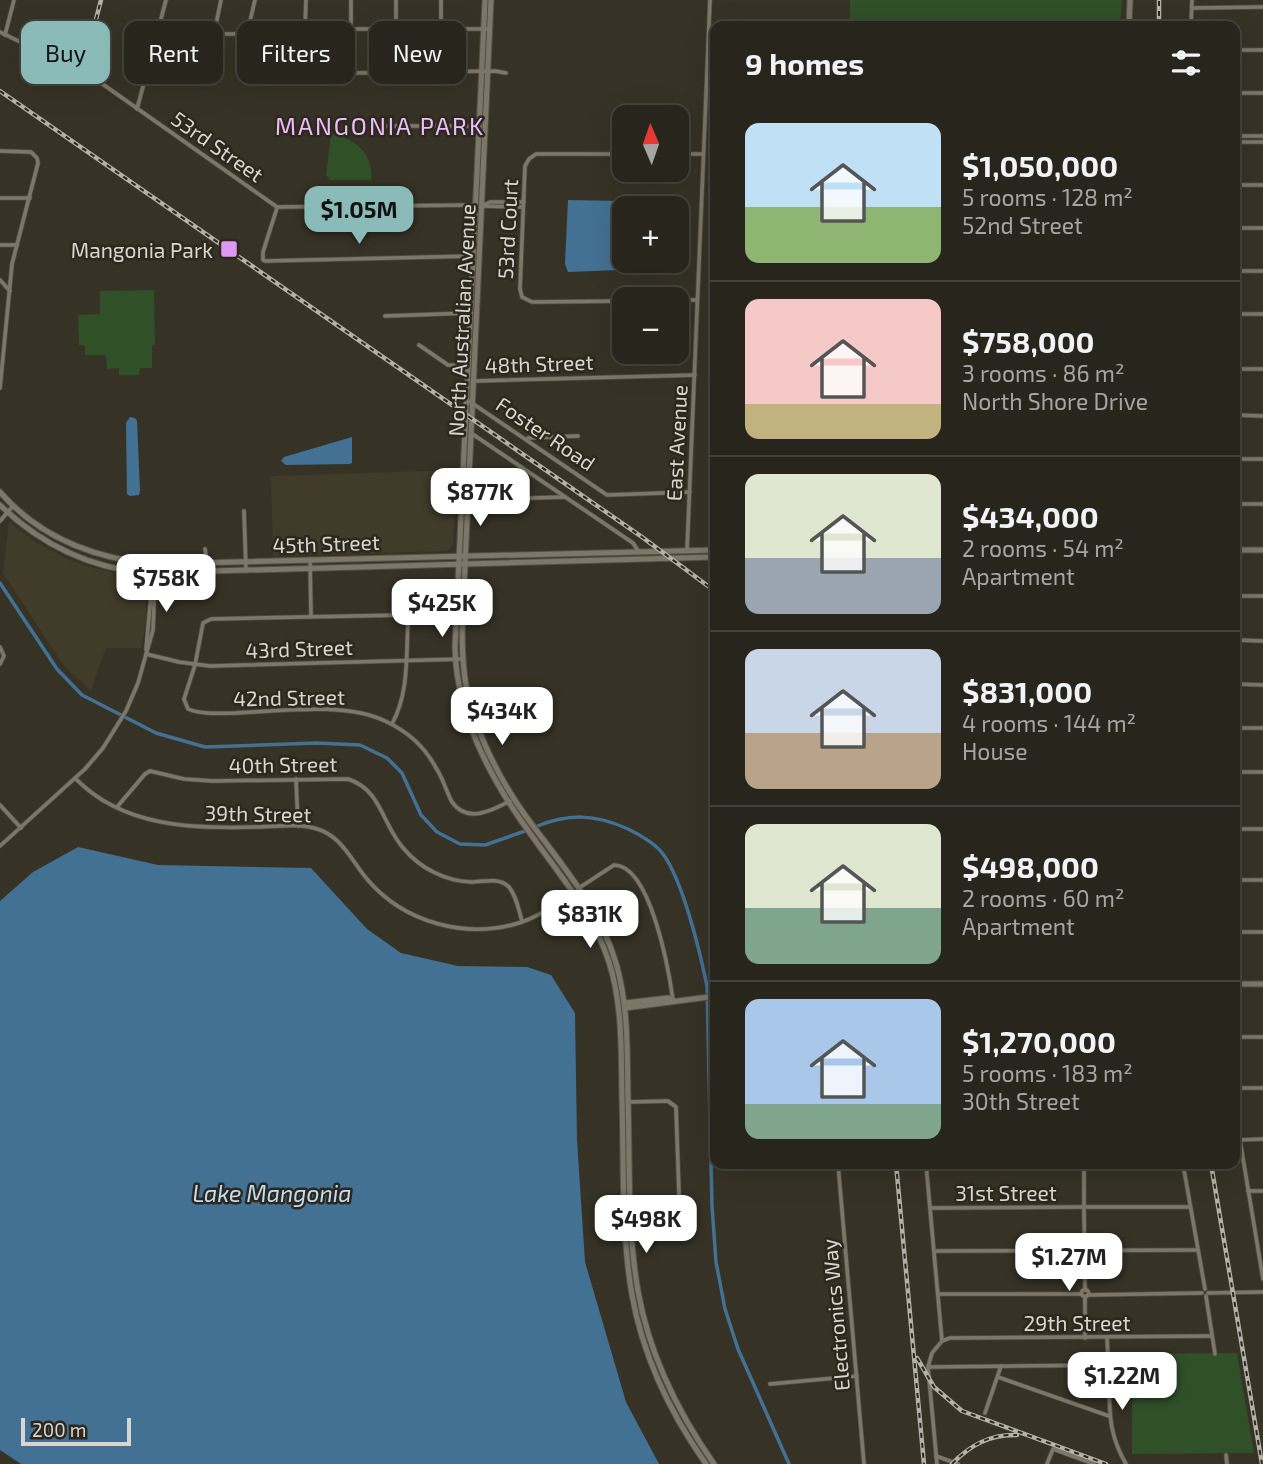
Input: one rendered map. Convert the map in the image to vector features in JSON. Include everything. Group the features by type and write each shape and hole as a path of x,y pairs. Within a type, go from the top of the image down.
{"main road":[{"name":"North Australian Avenue","path":"485,0 487,29"},
{"name":"North Australian Avenue","path":"463,556 487,29 491,0"},
{"path":"1129,21 1130,0"},
{"name":"North Australian Avenue","path":"479,206 479,126 485,73"},
{"name":"North Australian Avenue","path":"470,381 468,366 473,332 470,313 476,256"},
{"name":"North Australian Avenue","path":"469,401 471,433 468,500 455,659 467,715 489,768 511,800 530,821 536,836"},
{"name":"45th Street","path":"0,492 13,506 47,532 78,547 116,560 152,564 710,550"},
{"name":"45th Street","path":"3,510 35,535 68,553 117,569 153,573 710,557"},
{"path":"1240,550 1263,550"},
{"name":"North Australian Avenue","path":"462,564 463,659 470,706 523,824 536,836 594,912 610,946 622,1006 632,1295 645,1345 674,1412 706,1464"},
{"path":"1240,984 1263,984"},
{"path":"622,1006 668,998 673,1000 710,997"},
{"name":"North Australian Avenue","path":"629,1234 638,1292 653,1350 679,1409 714,1464"}],"street":[{"path":"5,34 14,0"},
{"path":"138,109 166,0"},
{"path":"221,0 215,29 221,34 239,35 246,31 255,0"},
{"path":"305,21 306,0"},
{"path":"351,0 351,21"},
{"path":"396,0 396,21"},
{"path":"441,0 441,21"},
{"name":"East Avenue","path":"687,551 710,0"},
{"path":"1191,21 1192,0"},
{"path":"1192,8 1263,7"},
{"path":"466,29 487,29"},
{"name":"53rd Street","path":"0,32 94,78 277,207 479,206 490,202 524,205"},
{"path":"1240,50 1263,50"},
{"path":"355,73 485,73"},
{"path":"1240,93 1263,93"},
{"path":"372,126 479,126"},
{"path":"1240,136 1263,136"},
{"path":"1240,142 1263,142"},
{"path":"0,150 28,151 33,153 38,163 12,264 0,388"},
{"name":"53rd Court","path":"612,154 536,154 529,159 526,166 520,289 524,299 532,302 612,301"},
{"path":"690,154 703,154"},
{"path":"1240,185 1263,185"},
{"path":"0,198 30,198"},
{"path":"277,207 263,251 265,261 476,256"},
{"path":"1240,228 1263,228"},
{"path":"0,245 17,245"},
{"path":"1240,271 1263,271"},
{"path":"0,280 10,290"},
{"path":"689,300 696,300"},
{"path":"385,316 470,313"},
{"path":"1240,314 1263,314"},
{"path":"419,345 448,365 468,366"},
{"path":"1240,369 1263,369"},
{"name":"48th Street","path":"470,381 695,375"},
{"name":"Foster Road","path":"469,401 607,495 690,492"},
{"path":"1240,415 1263,416"},
{"path":"471,433 633,543 639,552"},
{"path":"527,438 578,436"},
{"path":"1240,459 1263,459"},
{"path":"468,500 567,497"},
{"path":"1240,504 1263,504"},
{"path":"0,521 3,510 13,506"},
{"path":"244,511 246,570"},
{"path":"205,549 207,562"},
{"path":"310,559 311,616"},
{"path":"146,652 152,564"},
{"path":"0,846 76,779 103,748 126,711 138,683 154,618 153,573"},
{"path":"1240,596 1263,596"},
{"path":"195,665 205,621 211,619 401,614 408,622 404,697 392,724"},
{"path":"148,629 154,618"},
{"path":"1240,640 1263,640"},
{"path":"0,647 4,656 0,664"},
{"name":"43rd Street","path":"146,652 195,665 463,659"},
{"name":"42nd Street","path":"195,665 184,702 186,708 192,711 214,713 347,710 371,715 410,736 430,758 459,809 478,814 511,800"},
{"path":"1240,684 1263,685"},
{"path":"1240,728 1263,728"},
{"name":"40th Street","path":"117,807 150,771 184,779 214,781 341,778 362,785 376,799 397,841 415,860 429,870 454,879 502,883 512,892 522,921"},
{"path":"1240,772 1263,772"},
{"name":"39th Street","path":"76,779 95,796 117,807 149,819 186,827 298,826 318,829 343,845 367,879 385,897 423,919 444,926 478,929 522,921 544,912 614,865 624,867 642,889 659,931 673,1000"},
{"path":"296,779 298,826"},
{"path":"0,805 20,828"},
{"path":"1240,829 1263,829"},
{"path":"1240,880 1263,880"},
{"path":"1240,932 1263,932"},
{"path":"1240,1037 1263,1037"},
{"path":"1240,1088 1263,1088"},
{"path":"625,1102 670,1102 677,1110 680,1225 672,1232 629,1234"},
{"path":"1263,1139 1240,1140 1263,1279"},
{"name":"Electronics Way","path":"838,1169 864,1464"},
{"path":"926,1169 942,1341 932,1353 928,1367 937,1464"},
{"path":"1085,1169 1086,1338"},
{"path":"1184,1169 1215,1354"},
{"path":"1248,1191 1263,1191"},
{"name":"31st Street","path":"930,1208 1190,1207"},
{"path":"1257,1242 1263,1242"},
{"path":"934,1251 1198,1250"},
{"path":"938,1294 1263,1292"},
{"name":"29th Street","path":"942,1341 950,1338 1212,1336"},
{"path":"1107,1338 1108,1357"},
{"path":"928,1367 1108,1365 1109,1416 1114,1442 1126,1464"},
{"path":"985,1413 1001,1366"},
{"path":"770,1384 857,1376"},
{"path":"998,1377 1109,1416"},
{"path":"1047,1464 1053,1449 1094,1464"},
{"path":"1226,1455 1227,1464"},
{"path":"936,1456 958,1464"}],"shaded area":[{"path":"457,470 453,545 447,551 273,556 271,476"},
{"path":"9,522 34,541 67,559 89,567 147,579 146,621 141,648 106,648 91,690 64,666 3,573"}],"green space":[{"path":"850,0 1122,0 1120,21 850,21"},
{"path":"331,134 348,139 361,149 369,162 371,180 330,180 326,175"},
{"path":"154,290 155,345 152,345 152,368 140,368 139,375 119,375 119,368 107,369 106,355 85,355 85,345 79,345 78,315 100,314 100,291"},
{"path":"1237,1353 1254,1453 1132,1454 1132,1354"}],"water":[{"path":"568,200 612,201 612,270 568,272 565,264"},
{"path":"130,417 137,421 140,491 139,495 130,496 127,494 126,423"},
{"path":"352,437 352,463 286,465 281,461 284,457"},
{"name":"Lake Mangonia","path":"78,847 158,865 311,868 367,929 401,953 458,966 527,967 551,975 575,1013 577,1140 585,1262 626,1402 659,1464 21,1464 0,1450 0,901 33,872"}],"waterway":[{"path":"0,583 57,669 82,695 156,733 205,747 316,743 360,745 387,758 402,773 421,815 437,832 460,844 485,845 528,830"},
{"path":"535,827 559,819 582,817 604,820 637,834 663,854 684,899 707,986 710,1118"},
{"path":"711,1169 716,1262 725,1309 738,1349 789,1464"}],"railway":[{"path":"96,21 101,0"},
{"path":"1159,0 1159,21"},
{"path":"0,91 642,537 710,588"},
{"path":"896,1169 924,1464"},
{"path":"1212,1169 1262,1464"},
{"path":"917,1358 934,1387 962,1411 1106,1464"},
{"path":"952,1464 981,1442 998,1436 1017,1435"}],"place":[{"name":"Mangonia Park","path":"229,249"}],"district":[{"name":"MANGONIA PARK","path":"380,125"}]}
